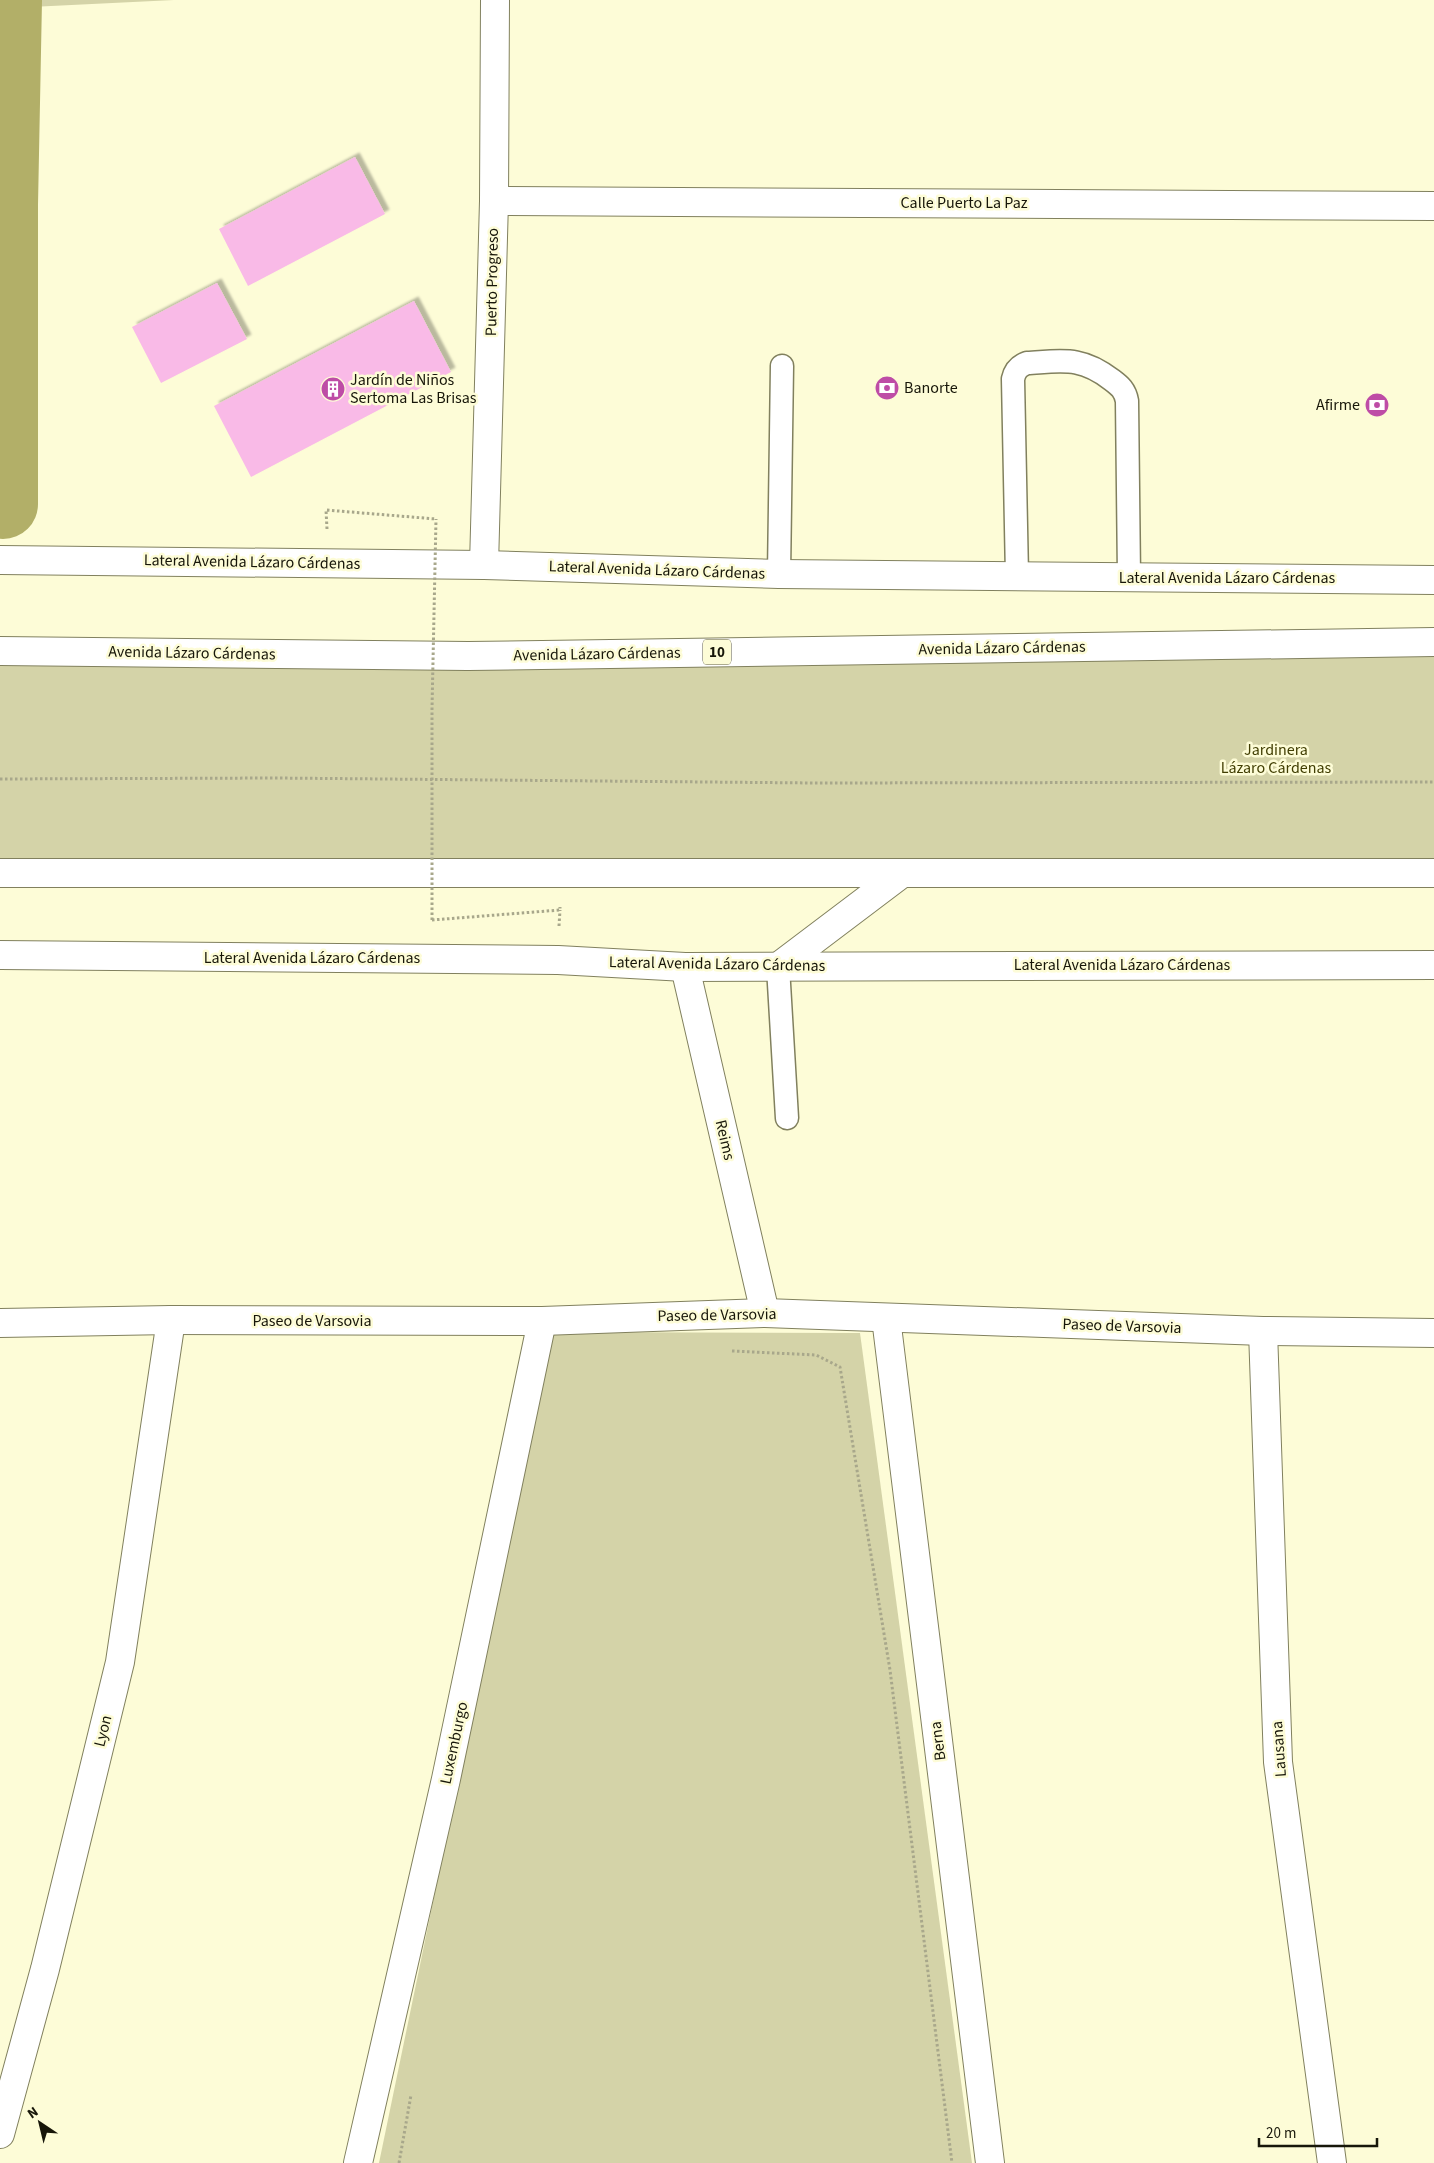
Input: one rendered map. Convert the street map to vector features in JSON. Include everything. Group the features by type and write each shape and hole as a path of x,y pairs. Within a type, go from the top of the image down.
{"main road":[{"name":"Puerto Progreso","path":"484,565 494,201 495,0"},
{"name":"Calle Puerto La Paz","path":"494,201 1434,206"},
{"name":"Lateral Avenida Lázaro Cárdenas","path":"0,560 484,565 778,574 1434,580"},
{"name":"Avenida Lázaro Cárdenas","path":"0,651 468,656 1434,642"},
{"path":"0,873 1434,873"},
{"path":"778,967 901,874"},
{"name":"Lateral Avenida Lázaro Cárdenas","path":"0,955 558,960 685,967 1434,965"},
{"name":"Reims","path":"685,967 765,1313"},
{"name":"Paseo de Varsovia","path":"0,1323 171,1320 542,1321 765,1313 1263,1331 1434,1333"},
{"name":"Berna","path":"886,1318 990,2163"},
{"name":"Lyon","path":"0,2134 45,1969 120,1662 171,1320"},
{"name":"Luxemburgo","path":"358,2163 446,1779 542,1321"},
{"name":"Lausana","path":"1263,1331 1278,1762 1332,2163"}],"lane":[{"path":"1017,576 1012,379 1020,366 1027,363 1072,361 1086,363 1099,369 1126,393 1129,577"},
{"path":"778,574 782,366"},
{"path":"778,967 787,1118"}],"path":[{"path":"327,563 326,510 436,519 432,710 432,920"},
{"path":"0,779 276,778 804,783 1434,782"},
{"path":"729,1351 816,1356 840,1367 890,1670 952,2163"},
{"path":"399,2163 412,2090"}],"green space":[{"path":"11,0 174,0 10,8"},
{"name":"Jardinera Lázaro Cárdenas","path":"1434,642 1434,873 0,874 0,651"},
{"path":"551,1332 860,1333 972,2163 379,2163"}],"building":[{"path":"355,157 385,214 248,286 219,229"},
{"path":"217,283 247,339 161,383 132,327"},
{"name":"Jardín de Niños Sertoma Las Brisas","path":"414,301 451,372 251,477 214,406"}],"waterway":[{"path":"3,504 3,205 7,0"}],"place":[{"name":"Banorte","path":"887,388"},
{"name":"Jardín de Niños Sertoma Las Brisas","path":"333,389"},
{"name":"Afirme","path":"1377,405"}]}
